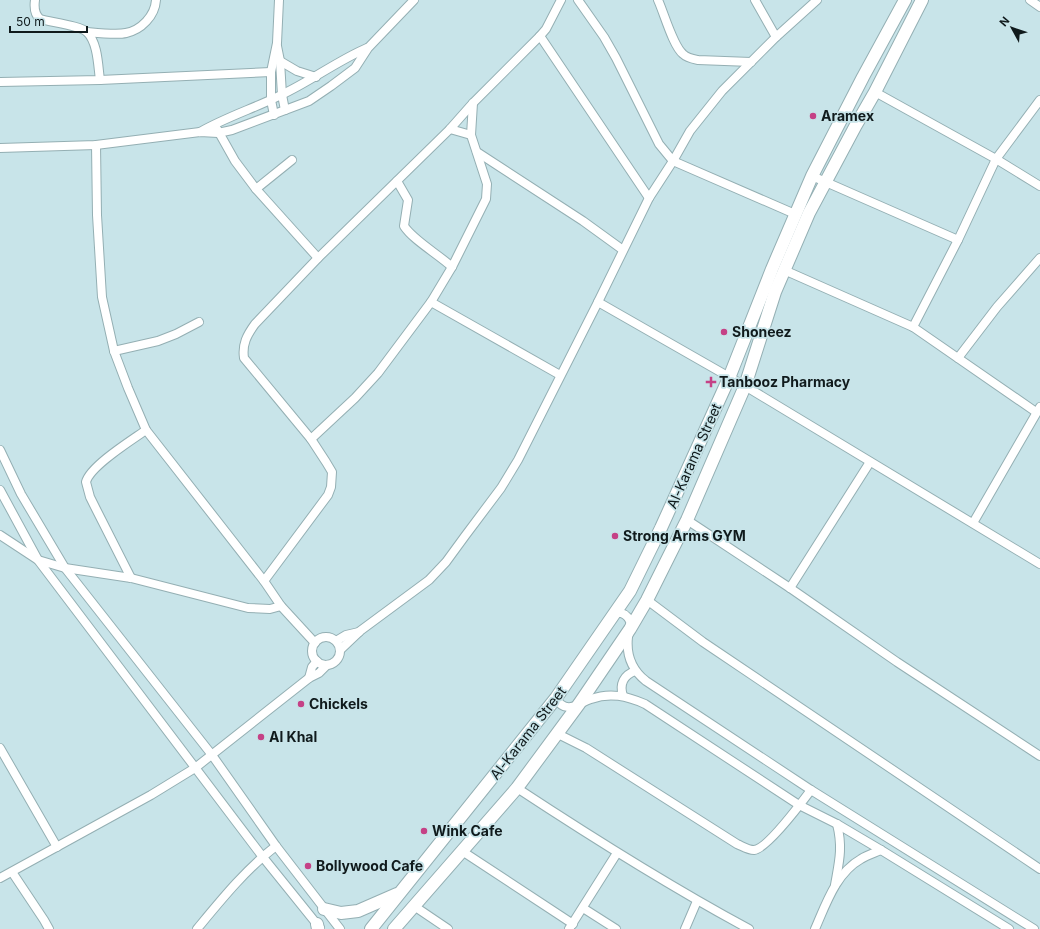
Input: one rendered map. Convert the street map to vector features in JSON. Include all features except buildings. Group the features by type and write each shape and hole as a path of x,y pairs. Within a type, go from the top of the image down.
{"street":[{"path":"35,0 35,11 37,17 40,19 72,26 87,32 126,33 144,24 155,8 156,0"},
{"path":"274,115 271,100 271,72 277,43 279,0"},
{"path":"0,148 96,145 200,132 218,133 232,130 274,115 309,101 355,68 368,48 407,4 414,0"},
{"path":"264,581 328,495 332,487 332,472 310,439 244,358 242,349 246,337 255,324 318,258 450,129 473,103 540,36 546,29 561,0"},
{"path":"578,0 604,37 659,144 673,161 795,214"},
{"path":"658,0 677,47 683,55 698,60 751,62"},
{"path":"755,0 776,37"},
{"path":"340,650 360,631 429,580 446,562 501,488 518,460 649,198 690,131 722,91 776,37 817,0"},
{"name":"Al-Karama Street","path":"371,929 556,698 630,591 661,528 729,378 795,214 812,176 905,0"},
{"name":"Al-Karama Street","path":"394,929 517,788 579,704 630,629 647,600 687,520 745,386 775,292 809,212 875,92 922,0"},
{"path":"1030,0 1040,7"},
{"path":"87,32 95,48 100,80"},
{"path":"540,36 649,198"},
{"path":"277,43 280,61 282,95 285,110"},
{"path":"200,132 214,124 282,95 316,77 349,56 368,48"},
{"path":"280,61 297,71 316,77"},
{"path":"0,82 100,80 271,72"},
{"path":"875,92 996,159 1040,186"},
{"path":"913,327 958,240 996,159 1040,100"},
{"path":"310,439 355,398 378,373 431,302 452,267 486,199 487,184 471,135 473,103"},
{"path":"214,124 235,161 256,190 318,258"},
{"path":"450,129 471,135"},
{"path":"96,145 97,215 102,297 114,352 146,430 264,581 281,606 315,642"},
{"path":"477,152 583,221 623,250"},
{"path":"256,190 292,160"},
{"path":"812,176 958,240"},
{"path":"397,181 408,200 404,226 408,233 452,267"},
{"path":"958,358 997,307 1040,258"},
{"path":"784,270 913,327 958,358 1038,409 973,522"},
{"path":"431,302 560,375"},
{"path":"598,302 745,386 870,462 973,522 1040,564"},
{"path":"114,352 158,341 176,334 198,322"},
{"path":"131,578 97,512 90,497 86,482 90,473 105,460 146,430"},
{"path":"0,450 21,494 65,568 212,754 276,846 340,929"},
{"path":"790,588 870,462"},
{"path":"0,490 38,560 262,856 319,927"},
{"path":"687,520 790,588 897,662 1040,756"},
{"path":"1,538 38,560 65,568 131,578 248,608 270,609 281,606"},
{"path":"647,600 703,642 1040,869"},
{"path":"616,613 623,613 628,618 630,625 628,637 629,653 635,671 646,681 810,790 1034,929"},
{"path":"336,641 346,635 360,631"},
{"path":"325,637 336,641 340,650 339,656 336,660 332,664 327,665 321,664 317,661 312,652 315,642 325,637"},
{"path":"310,678 312,667 317,661"},
{"path":"0,878 151,795 195,768 310,678 319,673 327,665"},
{"path":"622,696 621,687 624,678 635,671"},
{"path":"556,698 560,704 566,707 573,707 590,699 601,696 622,696 645,704 799,805 837,824 1009,929"},
{"path":"558,734 586,748 737,844 748,849 756,850 762,846 799,805 810,790"},
{"path":"0,748 57,847"},
{"path":"517,788 617,853 697,901 748,929"},
{"path":"835,886 841,839 837,824"},
{"path":"197,929 262,856 276,846"},
{"path":"815,929 835,886 848,869 860,859 881,850"},
{"path":"462,851 571,926 617,853"},
{"path":"12,872 49,929"},
{"path":"324,909 341,913 358,911 400,892"},
{"path":"685,929 697,901"},
{"path":"414,906 448,929"},
{"path":"583,908 616,929"}],"place":[{"name":"Aramex","path":"813,116"},
{"name":"Shoneez","path":"724,332"},
{"name":"Tanbooz Pharmacy","path":"711,382"},
{"name":"Strong Arms GYM","path":"615,536"},
{"name":"Chickels","path":"301,704"},
{"name":"Al Khal","path":"261,737"},
{"name":"Wink Cafe","path":"424,831"},
{"name":"Bollywood Cafe","path":"308,866"}]}
